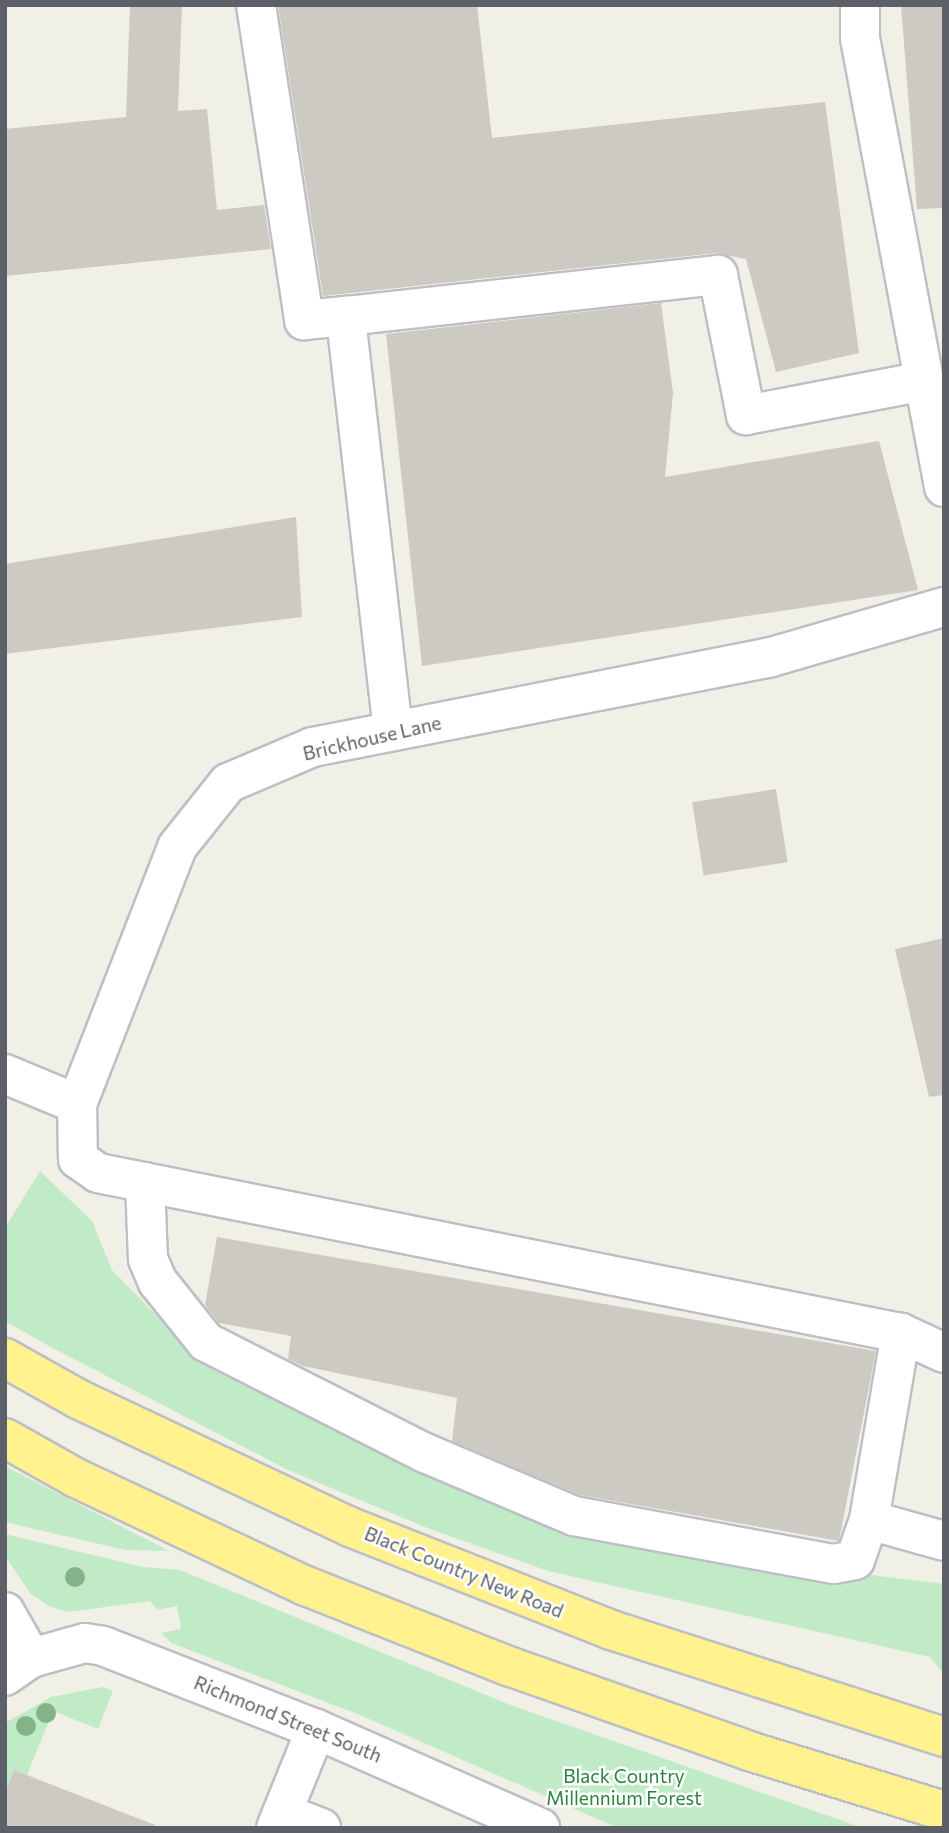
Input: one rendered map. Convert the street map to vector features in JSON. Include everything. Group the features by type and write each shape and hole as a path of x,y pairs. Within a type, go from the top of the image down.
{"highway":[{"name":"Black Country New Road","path":"5,1358 78,1399 350,1527 611,1630 944,1737"},
{"path":"5,1438 76,1478 306,1586 512,1667 749,1751 944,1811"}],"street":[{"path":"256,5 304,320 718,275 746,415 924,382"},
{"path":"860,5 860,38 944,487"},
{"path":"346,316 393,731"},
{"name":"Brickhouse Lane","path":"77,1104 177,847 228,783 313,747 768,658 944,607"},
{"path":"5,1074 77,1104 78,1159 98,1173 901,1334 944,1353"},
{"path":"145,1182 148,1259 158,1282 206,1342 425,1453 574,1516 834,1564 855,1560 869,1520 901,1334"},
{"path":"869,1520 944,1541"},
{"name":"Richmond Street South","path":"5,1612 18,1667 85,1643 103,1646 316,1729 496,1818 540,1828"},
{"path":"316,1729 279,1820 321,1828"}],"green space":[{"path":"40,1171 92,1221 112,1270 204,1364 545,1521 661,1549 944,1584 944,1674 930,1657 548,1571 430,1529 288,1470 47,1345 5,1321 5,1228"},
{"path":"5,1466 169,1551 125,1550 5,1522"},
{"name":"Black Country Millennium Forest","path":"5,1534 143,1567 180,1570 513,1706 863,1828 618,1828 360,1715 171,1643 161,1633 181,1629 177,1606 158,1610 150,1601 68,1612 49,1606 30,1593 5,1556"},
{"path":"103,1687 113,1691 98,1729 53,1711 27,1775 14,1770 5,1793 5,1723 51,1697"}],"building":[{"path":"130,5 182,5 178,111 207,109 217,210 264,205 271,249 5,276 5,129 126,117"},
{"path":"278,5 477,5 492,138 825,102 859,353 776,372 746,259 716,253 323,296"},
{"path":"901,5 944,5 944,208 917,209"},
{"path":"661,303 673,393 665,477 879,441 918,590 422,666 386,334"},
{"path":"296,517 302,617 5,654 5,564"},
{"path":"776,789 788,862 704,875 692,802"},
{"path":"944,938 944,1095 929,1097 895,949"},
{"path":"217,1237 876,1351 839,1541 580,1495 452,1441 457,1398 303,1366 288,1359 291,1336 219,1323 205,1305"},
{"path":"14,1770 155,1825 155,1828 5,1828 5,1793"}]}
